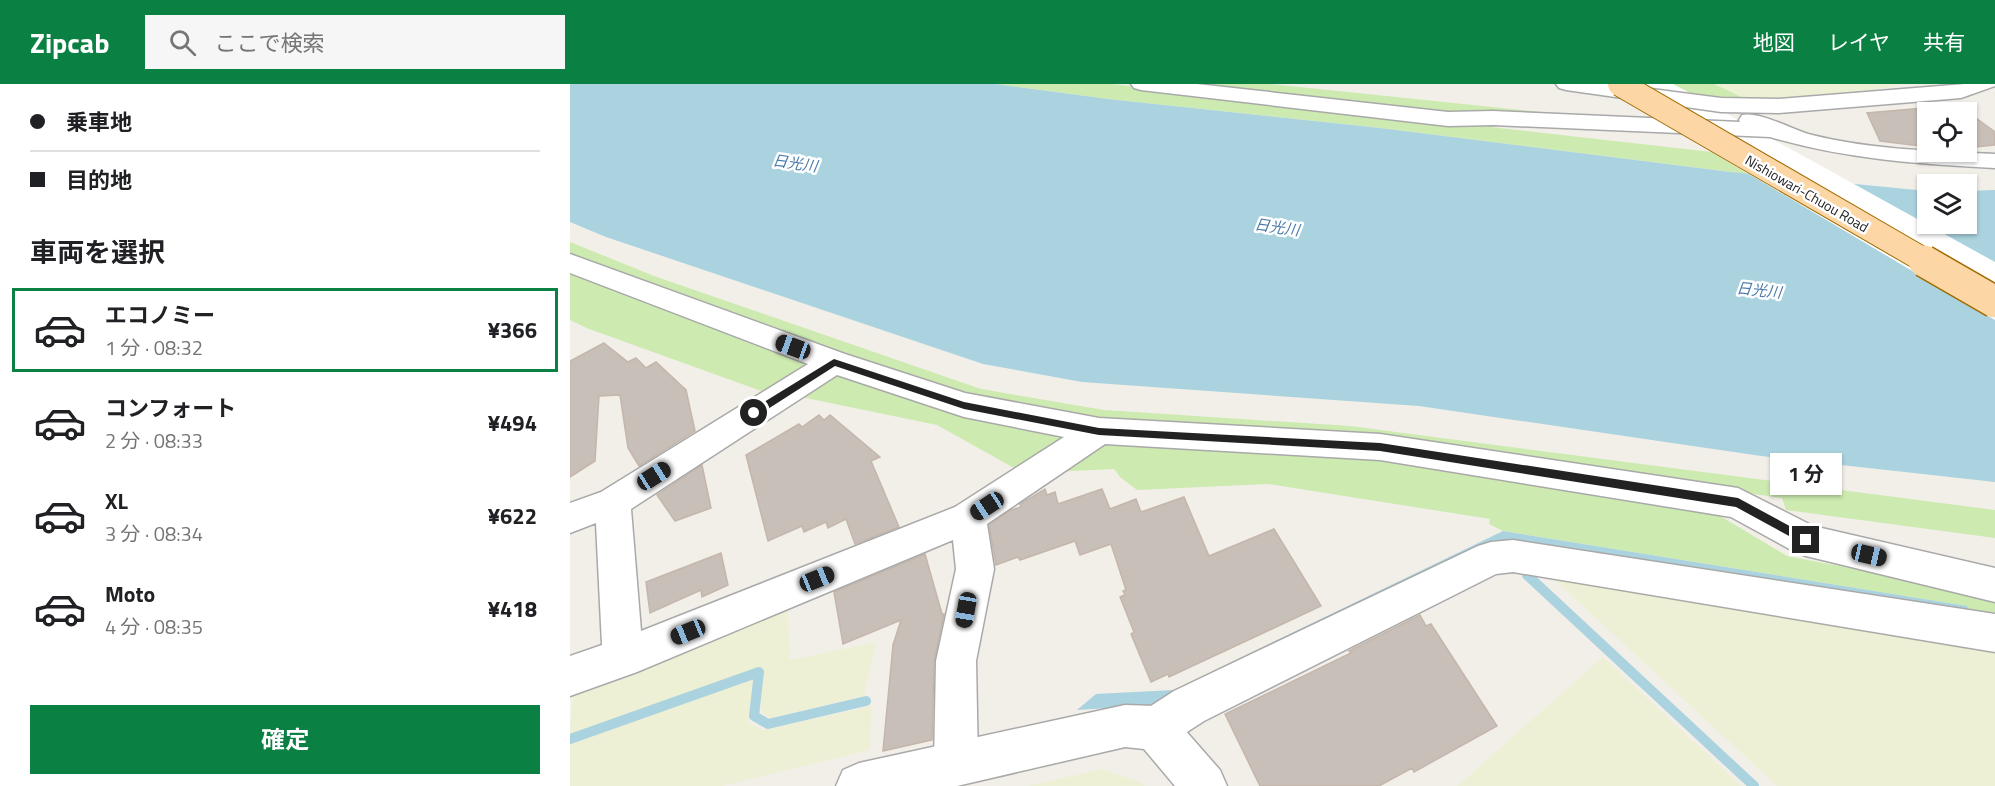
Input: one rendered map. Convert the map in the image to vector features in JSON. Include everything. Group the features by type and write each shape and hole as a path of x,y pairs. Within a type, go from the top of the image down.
{"main road":[{"name":"Nishiowari-Chuou Road","path":"1648,84 1995,281"},
{"name":"Nishiowari-Chuou Road","path":"1611,87 1995,302"}],"street":[{"path":"1141,84 1448,119 1493,118 1769,130 1868,152 1995,161"},
{"path":"1566,84 1611,87 1721,105 1779,106 1962,92 1986,84"},
{"path":"1611,87 1646,124"},
{"path":"1721,105 1769,130"},
{"path":"570,263 834,362 964,405 1099,431 1380,447 1727,501 1738,503 1806,540 1995,585"},
{"path":"570,518 614,502 834,362"},
{"path":"570,676 623,658 968,518 1099,431"},
{"path":"614,502 623,658"},
{"path":"956,764 956,661 975,569 968,518"},
{"path":"859,786 1125,726 1155,728 1189,706 1491,558 1513,556 1995,633"},
{"path":"1155,728 1204,786"}],"green space":[{"path":"996,84 1112,84 1712,152 1748,174 1380,128 1108,99"},
{"path":"1166,84 1271,84 1598,118 1456,115"},
{"path":"1673,84 1714,84 1752,102 1701,99"},
{"path":"1714,84 1909,84 1774,103 1752,102"},
{"path":"570,242 654,276 981,389 1104,410 1350,426 1995,510 1995,538 1786,510 1782,498 1367,439 1098,423 968,400 570,256"},
{"path":"570,269 814,361 772,395 589,329 570,320"},
{"path":"836,370 1071,434 1023,473 937,425 796,396"},
{"path":"1095,441 1389,456 1705,507 1787,556 1995,596 1995,622 1971,619 1966,606 1503,531 1489,524 1490,519 1268,484 1137,490 1120,477 1114,469 1051,472"},
{"path":"1544,570 1995,647 1995,786 1777,786"},
{"path":"787,600 790,660 876,642 864,696 771,718 760,712 764,667 570,735 574,682"},
{"path":"1603,657 1741,786 1457,786"},
{"path":"753,678 748,723 763,730 872,706 869,750 722,786 570,786 570,743"},
{"path":"1102,769 1142,783 1144,786 1028,786"}],"water":[{"name":"日光川","path":"570,84 996,84 1108,99 1380,128 1731,172 1917,190 1917,234 1977,234 1977,191 1995,190 1995,482 1761,456 1419,406 1082,382 983,364 606,237 570,222"},
{"path":"1503,531 1967,606 1970,616 1512,545 1160,705 1077,710 1096,694 1174,690"}],"pier":[{"path":"1597,84 1673,84 1917,219 1917,234 1944,234 1995,262 1995,320"}],"building":[{"path":"1917,109 1917,146 1880,141 1867,113"},
{"path":"1977,119 1995,132 1995,145 1977,147"},
{"path":"604,343 628,362 636,358 646,368 656,362 686,390 695,431 639,466 628,448 620,395 599,396 595,461 570,477 570,361"},
{"path":"819,415 824,420 830,415 880,457 871,461 899,527 855,544 846,519 828,528 826,522 804,532 802,526 768,541 746,455 799,424 802,427"},
{"path":"702,465 711,508 675,521 657,495"},
{"path":"1045,489 1047,495 1055,492 1058,504 1102,489 1110,509 1136,499 1141,512 1184,497 1209,556 1274,529 1321,606 1169,677 1168,674 1151,682 1131,634 1134,632 1120,597 1125,595 1123,591 1126,590 1111,544 1080,555 1075,541 1020,560 1018,557 996,565 989,525 1011,510 1021,507 1020,504"},
{"path":"721,553 728,585 702,597 701,590 650,613 646,582"},
{"path":"925,554 942,614 944,614 934,661 932,740 883,751 893,645 901,620 843,644 834,592"},
{"path":"1420,615 1426,626 1431,624 1497,726 1414,772 1412,768 1379,786 1260,786 1225,714 1351,653 1349,651"}],"waterway":[{"path":"1527,575 1754,786"},
{"path":"570,739 759,672 754,716 768,724 866,701"}],"route":[{"path":"754,413 834,362 964,405 1099,431 1380,447 1592,478 1738,503 1806,540"}]}
